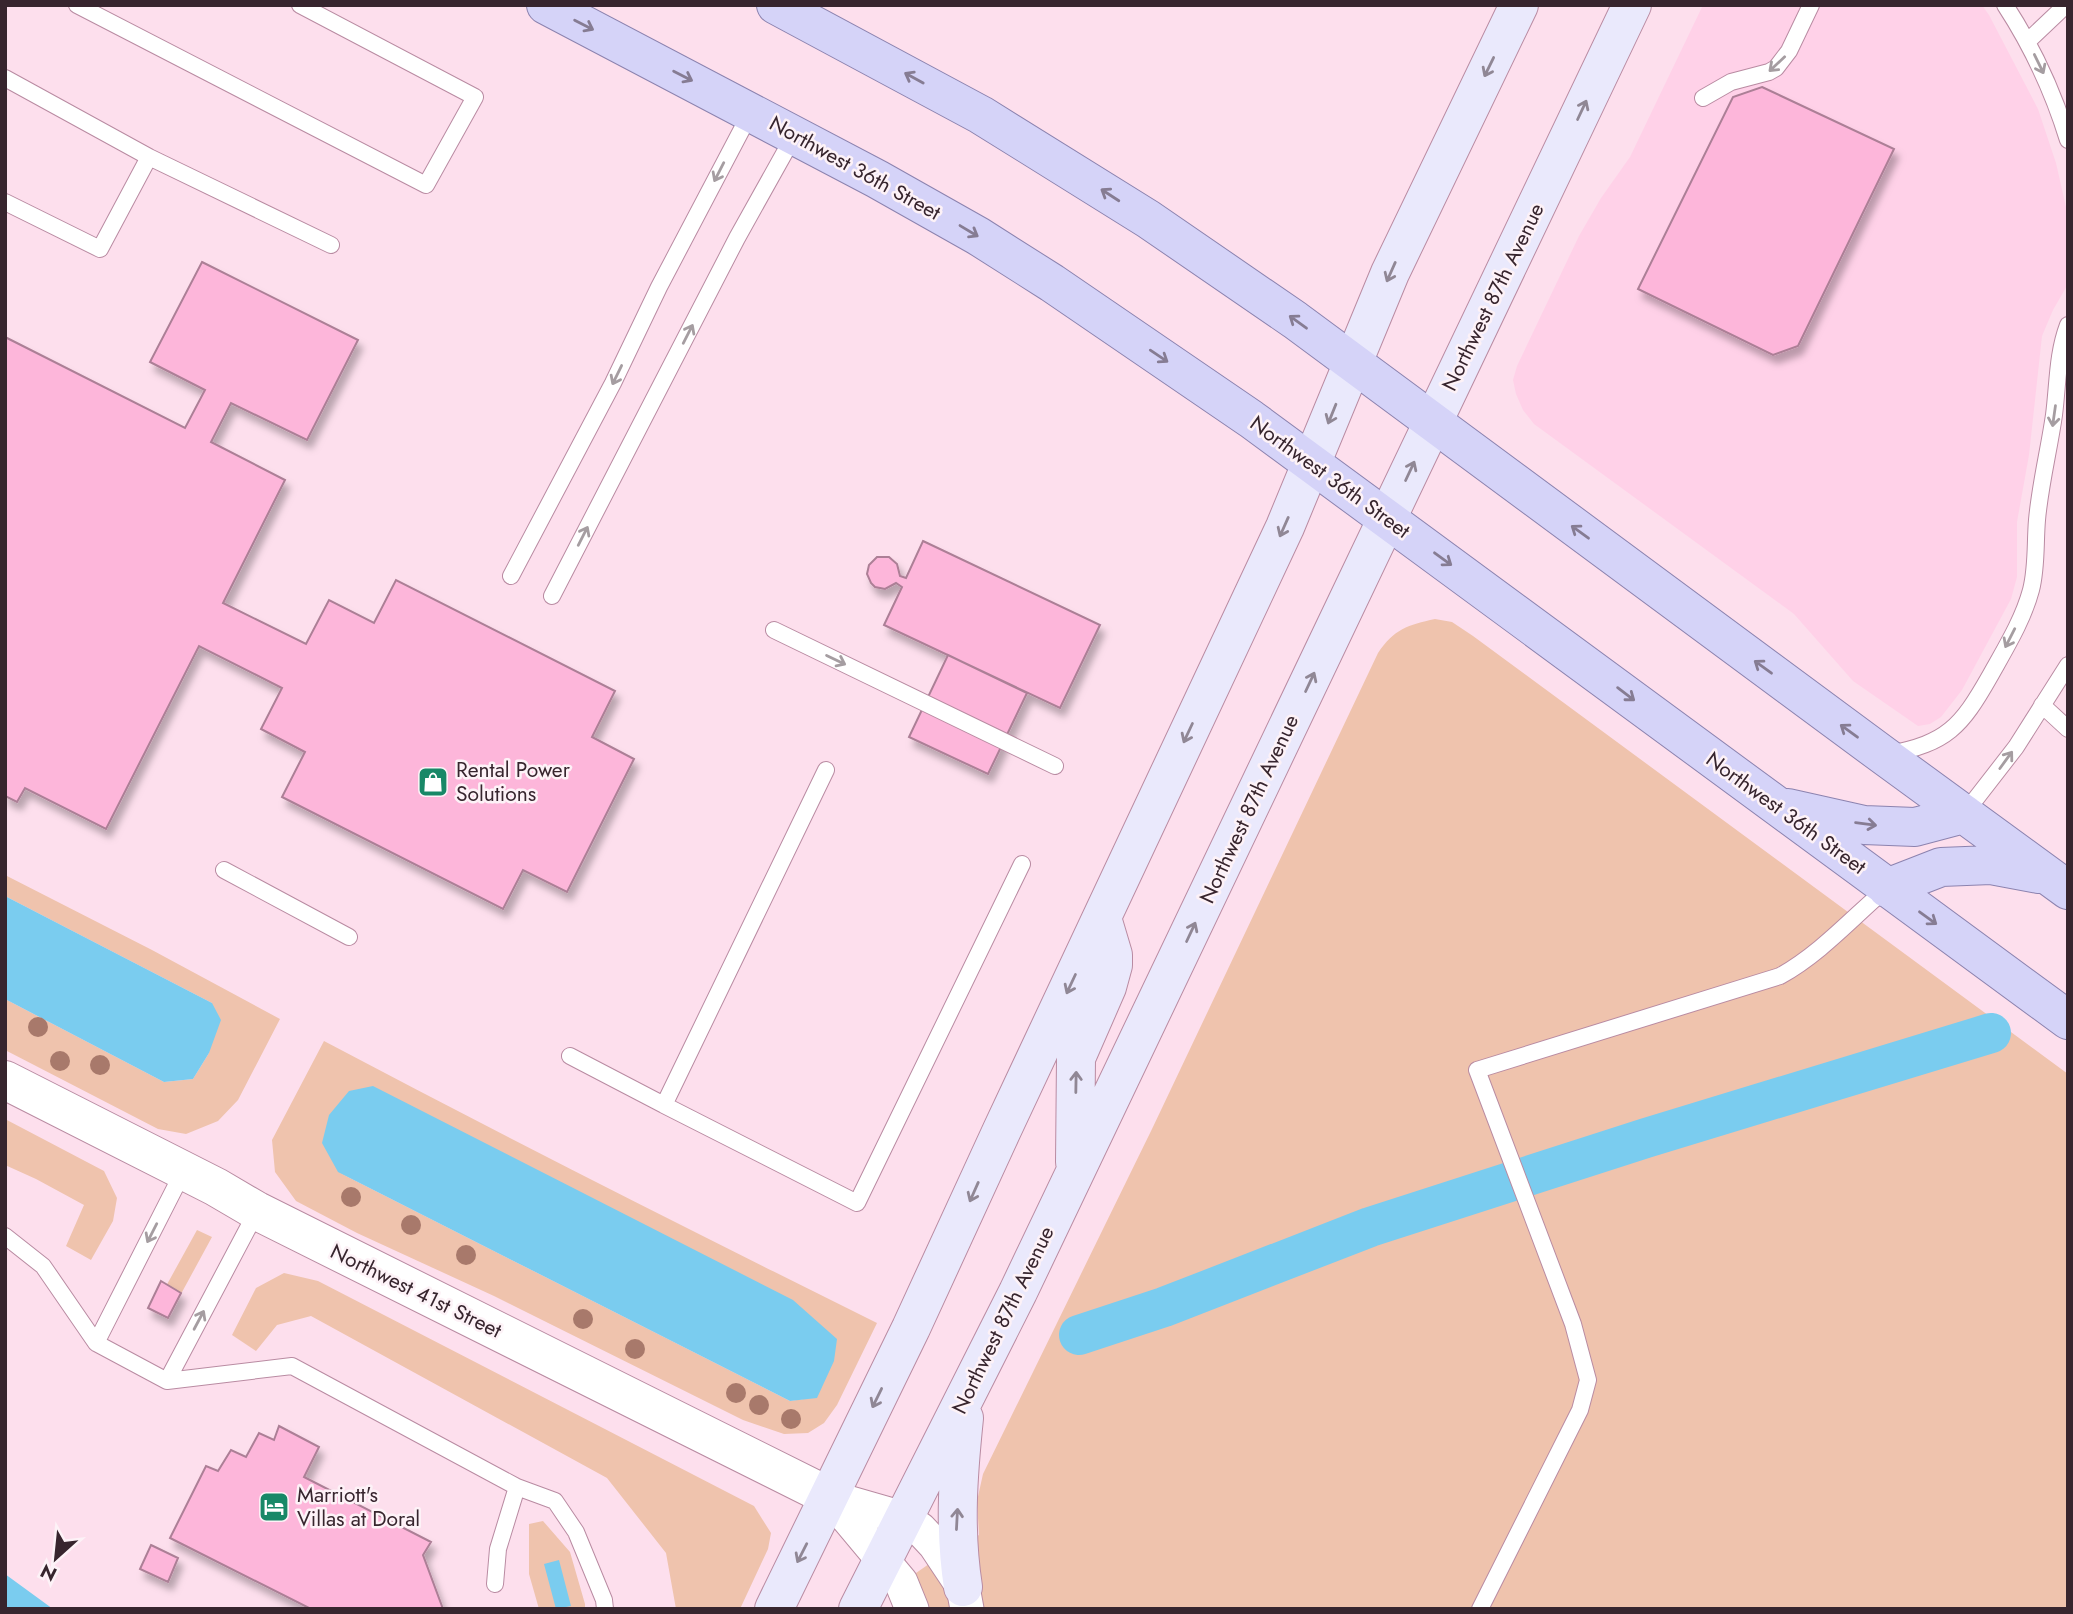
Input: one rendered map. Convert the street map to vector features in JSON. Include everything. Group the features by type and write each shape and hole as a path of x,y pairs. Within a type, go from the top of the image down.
{"main road":[{"name":"Northwest 36th Street","path":"546,5 795,134 933,210 1052,283 1251,419 2068,1020"},
{"path":"776,5 981,115 1159,227 1261,296 2058,883"},
{"path":"774,1609 929,1291 1285,527 1390,273 1519,5"},
{"name":"Northwest 87th Avenue","path":"858,1609 1075,1174 1632,5"},
{"path":"1775,805 1864,825 1915,827 1964,814"},
{"path":"1887,888 1941,867 1991,865 2058,883"},
{"path":"1075,1174 1076,1058 1107,987 1113,965 1113,955 1102,918"},
{"path":"965,1399 956,1534 965,1598"}],"street":[{"name":"Northwest 41st Street","path":"5,1080 216,1187 257,1211 830,1497 904,1518 920,1529 935,1545 965,1598"},
{"name":"Northwest 41st Street","path":"830,1497 901,1582 912,1609"}],"lane":[{"path":"77,5 426,185 475,97 300,5"},
{"path":"1703,98 1731,82 1776,68 1788,51 1811,5"},
{"path":"2005,5 2028,41 2049,83 2068,140"},
{"path":"2028,41 2064,9"},
{"path":"5,78 149,157 331,245"},
{"path":"511,576 751,112"},
{"path":"552,596 737,238 795,134"},
{"path":"5,202 100,249 149,157"},
{"path":"1882,755 1929,744 1957,725 1989,678 2025,608 2034,572 2037,518 2052,426 2060,351 2068,325"},
{"path":"774,630 1055,766"},
{"path":"1964,814 2016,747 2068,665"},
{"path":"2042,705 2068,729"},
{"path":"664,1105 826,770"},
{"path":"569,1056 857,1203 1022,864"},
{"path":"224,870 349,937"},
{"path":"1479,1609 1580,1410 1588,1380 1573,1324 1477,1070 1780,976 1814,954 1887,888"},
{"path":"96,1343 183,1172"},
{"path":"167,1381 257,1211"},
{"path":"5,1236 43,1266 96,1343 167,1381 292,1366 517,1488 555,1501 576,1532 604,1600 605,1609"},
{"path":"495,1584 498,1549 517,1488"}],"shaded area":[{"path":"1703,5 1982,5 2038,109 2056,163 2068,216 2068,284 2042,336 2029,455 2017,522 2017,577 2011,599 1962,690 1941,717 1930,724 1918,726 1853,681 1794,614 1534,424 1523,410 1516,394 1513,380 1517,366 1579,236 1601,198 1630,157"},
{"path":"1435,619 1452,622 1473,636 2068,1074 2068,1609 893,1609 916,1573 979,1535 977,1501 983,1474 1152,1129 1378,653 1390,638 1402,629"},
{"path":"5,875 280,1019 238,1100 218,1121 186,1134 158,1129 5,1050 5,999 164,1082 193,1079 209,1053 212,1003 5,896"},
{"path":"324,1041 877,1323 837,1405 824,1423 808,1433 784,1434 743,1420 296,1201 275,1172 272,1140","holes":["338,1172 817,1397 790,1401"]},
{"path":"5,1119 104,1171 117,1198 113,1221 91,1260 66,1246 84,1205 5,1165"},
{"path":"197,1230 212,1237 169,1316 154,1308"},
{"path":"284,1273 318,1281 754,1506 771,1533 768,1549 740,1609 676,1609 666,1553 607,1478 311,1316 277,1325 256,1351 232,1335 256,1288"},
{"path":"543,1521 570,1552 585,1609 539,1609 529,1574 529,1524"}],"water":[{"path":"5,896 212,1003 221,1020 209,1053 193,1079 164,1082 5,999"},
{"path":"373,1086 793,1300 837,1339 834,1361 817,1398 790,1401 338,1172 322,1143 329,1115 349,1091"},
{"path":"559,1560 571,1606 556,1609 544,1564"},
{"path":"5,1574 53,1609 5,1609"}],"building":[{"path":"1762,87 1894,149 1798,346 1773,355 1638,289 1733,97"},
{"path":"202,262 358,340 307,440 231,403 211,442 285,480 223,603 306,644 329,600 374,623 396,580 615,691 592,737 634,759 567,892 523,870 503,909 282,797 305,752 261,729 282,688 199,646 106,829 25,788 17,802 5,796 5,337 185,428 205,390 150,362"},
{"path":"923,541 1100,625 1060,708 884,625 902,587 896,583 885,589 875,587 867,574 869,565 877,557 889,557 897,564 900,576 906,578"},
{"path":"948,655 1027,693 988,774 909,737"},
{"path":"161,1281 181,1293 168,1318 148,1308"},
{"name":"Marriott's Villas at Doral","path":"279,1426 319,1447 304,1477 431,1542 423,1555 443,1609 311,1609 170,1538 206,1466 218,1471 231,1450 246,1457 259,1433 274,1440"},
{"path":"151,1545 178,1558 168,1582 140,1569"}],"waterway":[{"path":"1079,1335 1164,1307 1370,1227 1646,1138 1991,1033"}],"place":[{"name":"Rental Power Solutions","path":"433,782"},
{"name":"Marriott's Villas at Doral","path":"274,1507"}]}
